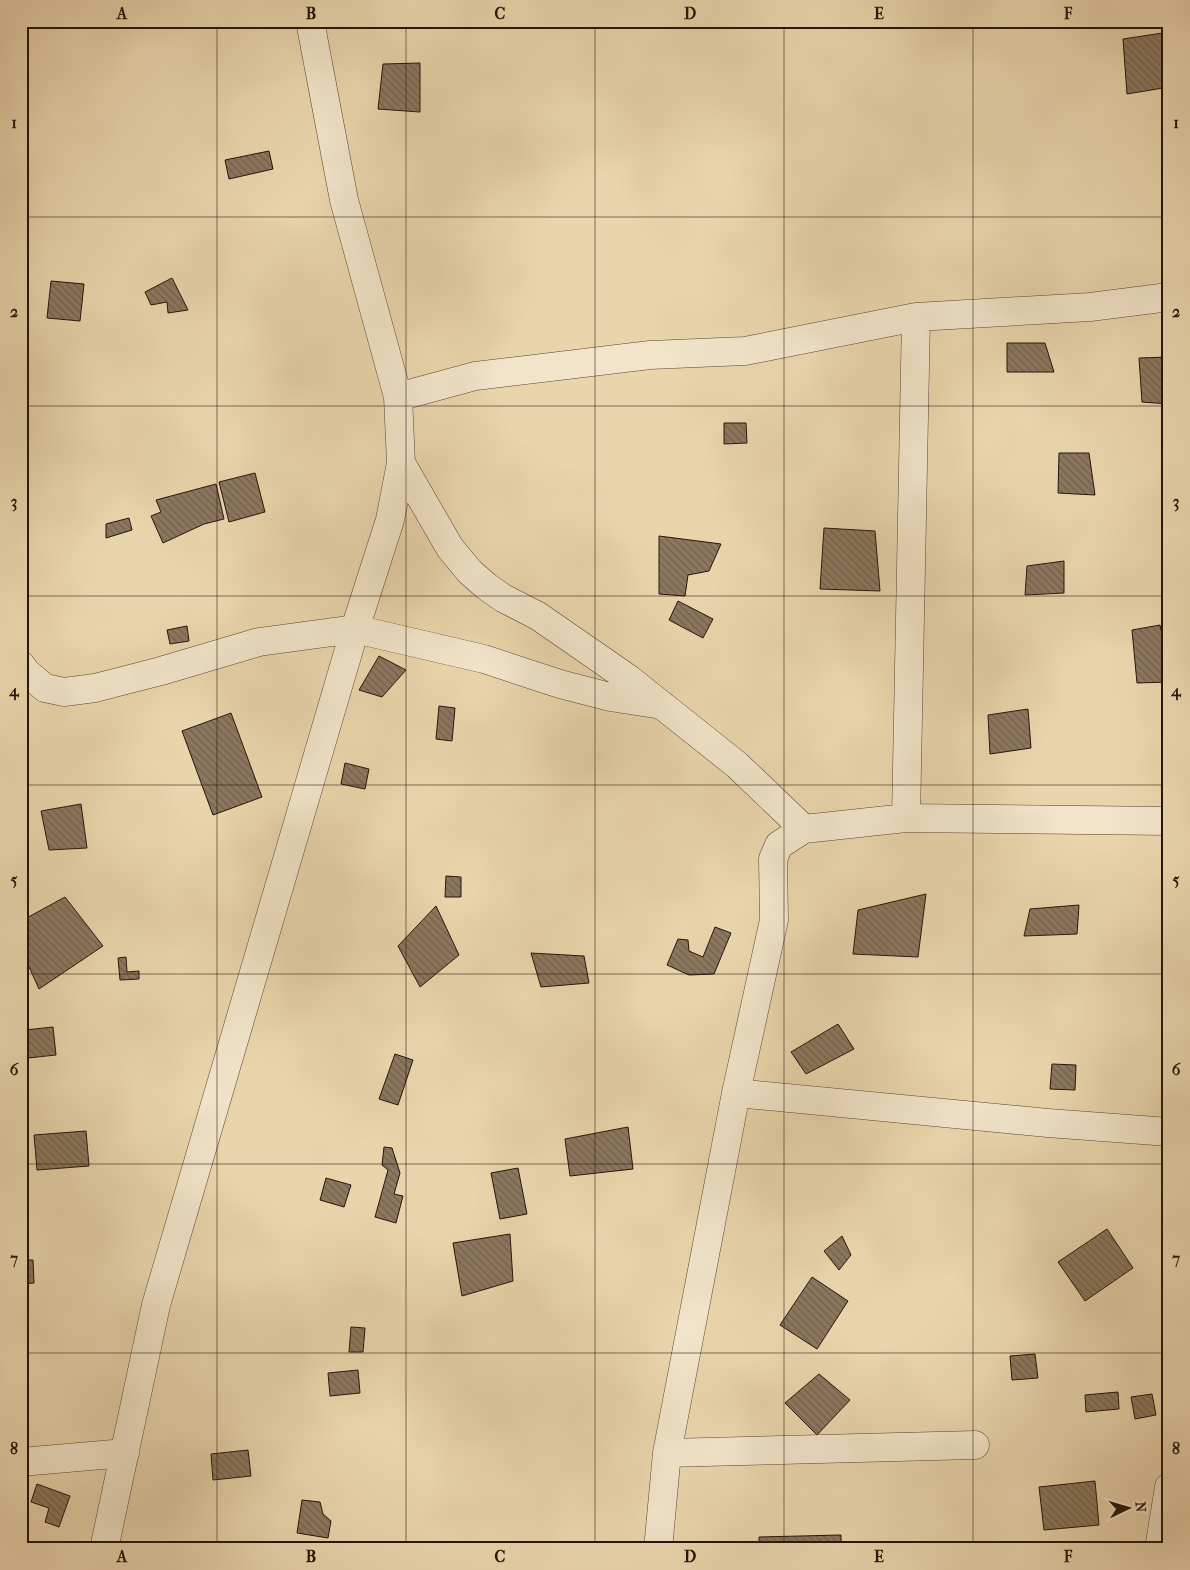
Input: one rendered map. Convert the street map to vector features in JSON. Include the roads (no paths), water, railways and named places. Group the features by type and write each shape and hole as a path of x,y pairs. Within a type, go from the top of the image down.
{"street":[{"path":"104,1549 156,1305 355,629 390,520 400,463 398,397 344,200 310,21"},
{"path":"398,397 475,376 650,355 745,352 916,317 1090,307 1169,297"},
{"path":"906,818 916,317"},
{"path":"400,463 450,548 470,572 503,598 538,616 629,679 737,765 804,829"},
{"path":"21,665 26,672 45,688 64,692 95,688 142,676 259,642 355,629 484,659 560,684 610,697 662,705"},
{"path":"658,1549 667,1453 736,1093 774,920 773,859 779,845 804,829 906,818 1169,822"},
{"path":"736,1093 1048,1123 1169,1132"},
{"path":"667,1453 975,1445"},
{"path":"21,1462 125,1453"},
{"path":"1159,1549 1169,1487"}]}
